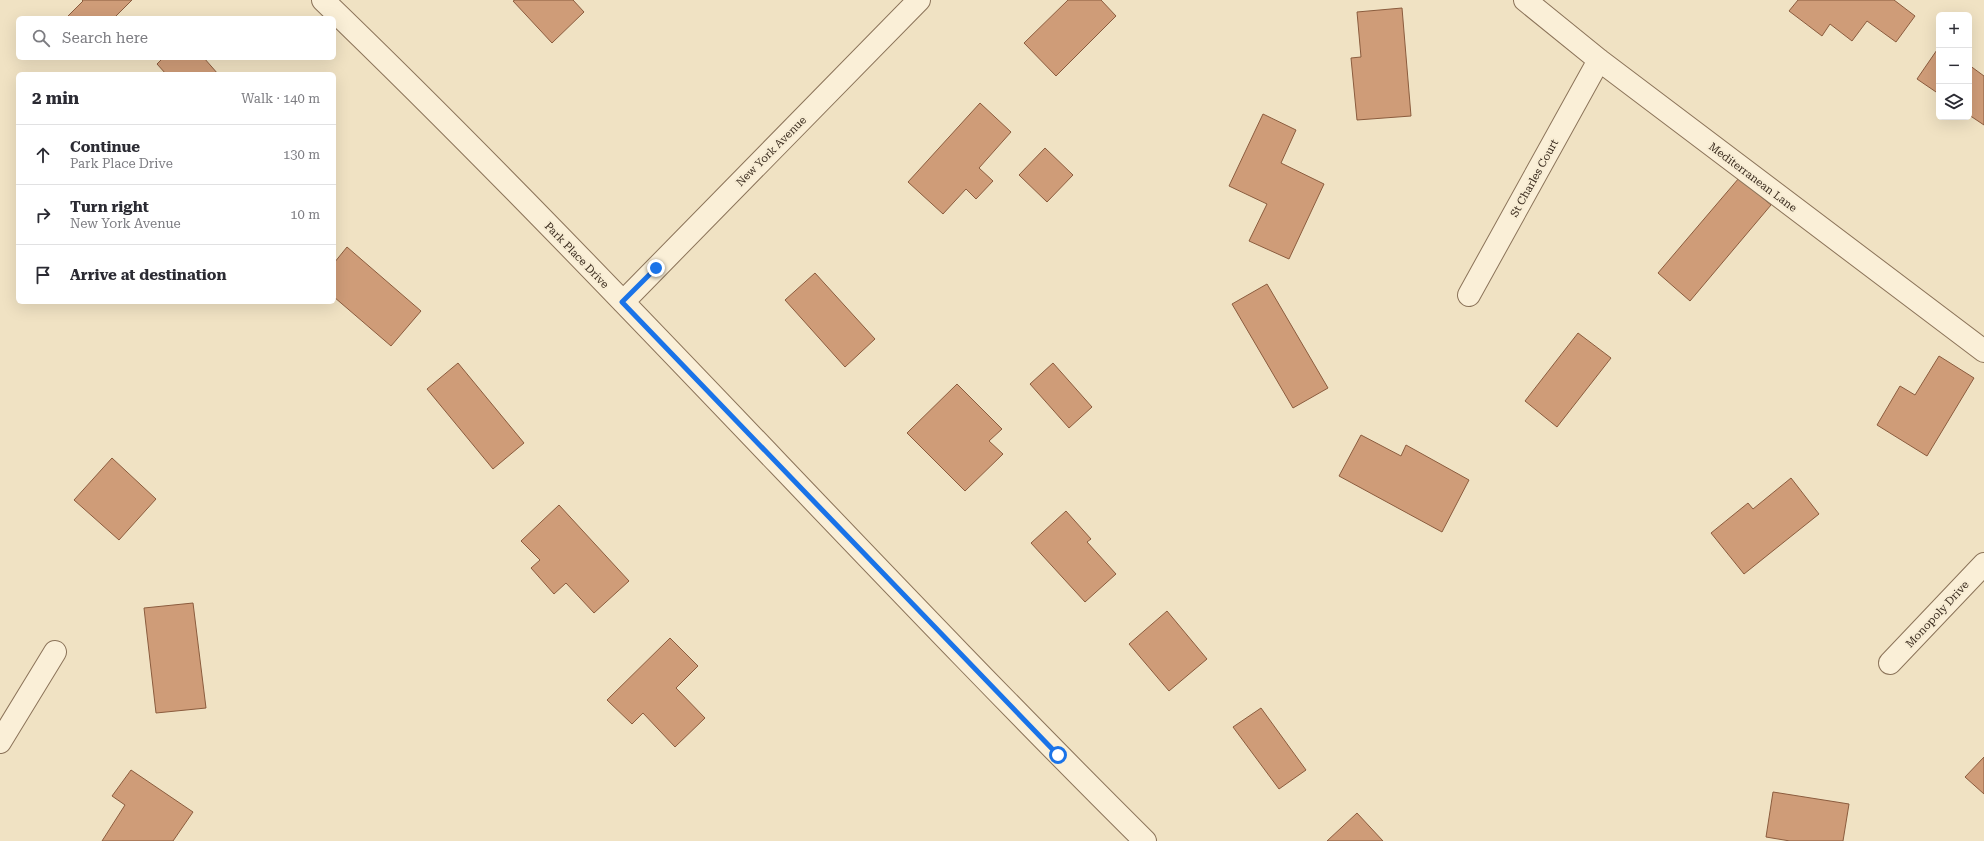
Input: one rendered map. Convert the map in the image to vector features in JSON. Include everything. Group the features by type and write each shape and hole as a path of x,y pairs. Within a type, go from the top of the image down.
{"street":[{"name":"Park Place Drive","path":"323,0 398,72 622,302 1036,733 1145,841"},
{"name":"New York Avenue","path":"622,302 920,0"},
{"name":"Mediterranean Lane","path":"1525,0 1599,60 1984,351"},
{"name":"St Charles Court","path":"1469,295 1599,60"},
{"name":"Monopoly Drive","path":"1890,663 1984,564"},
{"path":"0,742 55,652"}],"building":[{"path":"82,0 132,0 116,16 68,16 83,1"},
{"path":"573,0 584,12 552,43 513,1"},
{"path":"1068,0 1101,0 1116,16 1056,76 1024,43"},
{"path":"1798,0 1894,0 1915,16 1896,42 1867,21 1852,41 1830,24 1822,36 1789,11"},
{"path":"1402,8 1411,116 1357,120 1351,58 1361,57 1357,12"},
{"path":"1936,51 1936,92 1917,79"},
{"path":"161,60 206,60 216,72 164,72 157,64"},
{"path":"1972,67 1984,76 1984,125 1972,117"},
{"path":"980,103 1011,132 979,168 993,181 976,199 966,189 943,214 908,182"},
{"path":"1263,114 1296,130 1281,163 1324,184 1289,259 1249,241 1267,204 1229,186"},
{"path":"1045,148 1073,175 1047,202 1019,175"},
{"path":"1739,178 1771,205 1690,301 1658,273"},
{"path":"347,247 421,311 391,346 336,299 336,261"},
{"path":"815,273 875,339 845,367 785,300"},
{"path":"1267,284 1328,388 1293,408 1232,304"},
{"path":"1578,333 1611,358 1557,427 1525,401"},
{"path":"1939,356 1974,378 1927,456 1877,425 1900,386 1915,395"},
{"path":"458,363 524,443 493,469 427,389"},
{"path":"1053,363 1092,407 1069,428 1030,384"},
{"path":"957,384 1002,429 989,441 1003,454 965,491 907,433"},
{"path":"1361,435 1401,456 1406,445 1469,480 1442,532 1339,476"},
{"path":"112,458 156,499 119,540 74,500"},
{"path":"1791,478 1819,514 1744,574 1711,533 1748,503 1753,509"},
{"path":"559,505 629,581 594,613 566,583 554,594 531,568 540,560 521,541"},
{"path":"1066,511 1091,539 1087,542 1116,574 1085,602 1031,543"},
{"path":"193,603 206,708 156,713 144,608"},
{"path":"1167,611 1207,659 1169,691 1129,644"},
{"path":"670,638 698,666 676,688 705,718 675,747 643,713 632,724 607,700"},
{"path":"1261,708 1306,770 1279,789 1233,727"},
{"path":"1984,757 1984,794 1965,777"},
{"path":"131,770 193,812 173,841 102,841 125,805 112,796"},
{"path":"1773,792 1849,804 1843,841 1790,841 1766,837"},
{"path":"1357,813 1383,841 1327,841"}],"route":[{"path":"656,268 622,302 1058,755"}]}
